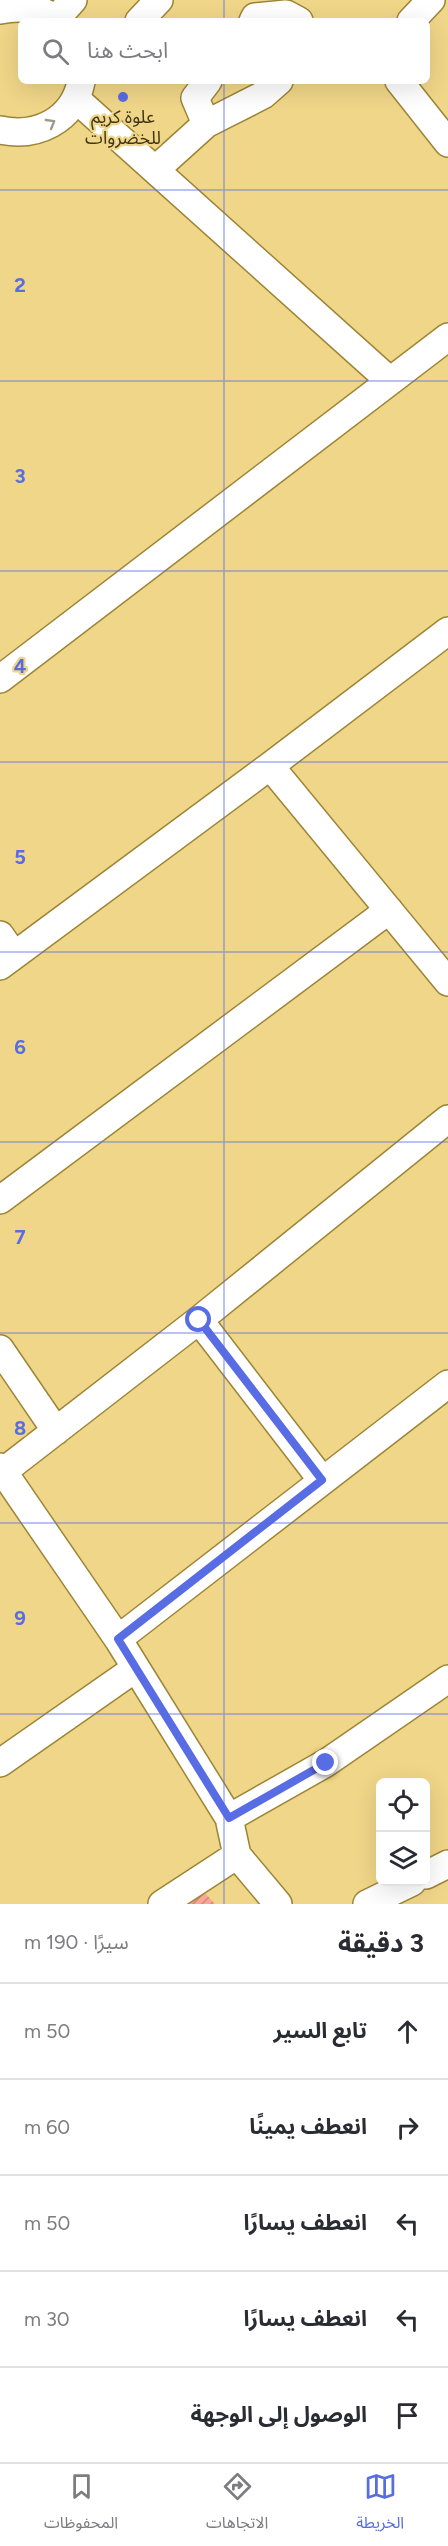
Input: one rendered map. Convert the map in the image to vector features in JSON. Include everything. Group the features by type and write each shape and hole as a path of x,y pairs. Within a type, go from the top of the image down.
{"street":[{"path":"142,18 159,0"},
{"path":"414,18 431,0"},
{"path":"0,10 28,7 63,13"},
{"path":"254,18 286,14 293,18"},
{"path":"206,84 195,98 206,124"},
{"path":"155,170 206,124 263,95 276,84"},
{"path":"401,84 448,143"},
{"path":"0,130 15,133 44,128 57,121 79,90 155,170 390,381"},
{"path":"0,678 448,337"},
{"path":"5,952 444,641"},
{"path":"270,766 448,982"},
{"path":"0,1200 389,910"},
{"path":"278,1904 237,1855 229,1818 118,1639 1,1471 199,1320 448,1119"},
{"path":"199,1320 322,1480"},
{"path":"0,1349 56,1431"},
{"path":"118,1639 448,1384"},
{"path":"0,1763 136,1668"},
{"path":"229,1818 326,1763 448,1679"},
{"path":"162,1904 237,1855"},
{"path":"430,1873 448,1864"},
{"path":"367,1904 402,1886"}],"building":[{"path":"197,1884 215,1904 175,1904"}],"place":[{"name":"علوة كريم للخضروات","path":"123,97"}],"route":[{"path":"199,1320 322,1480 118,1639 229,1818 326,1763"}]}
